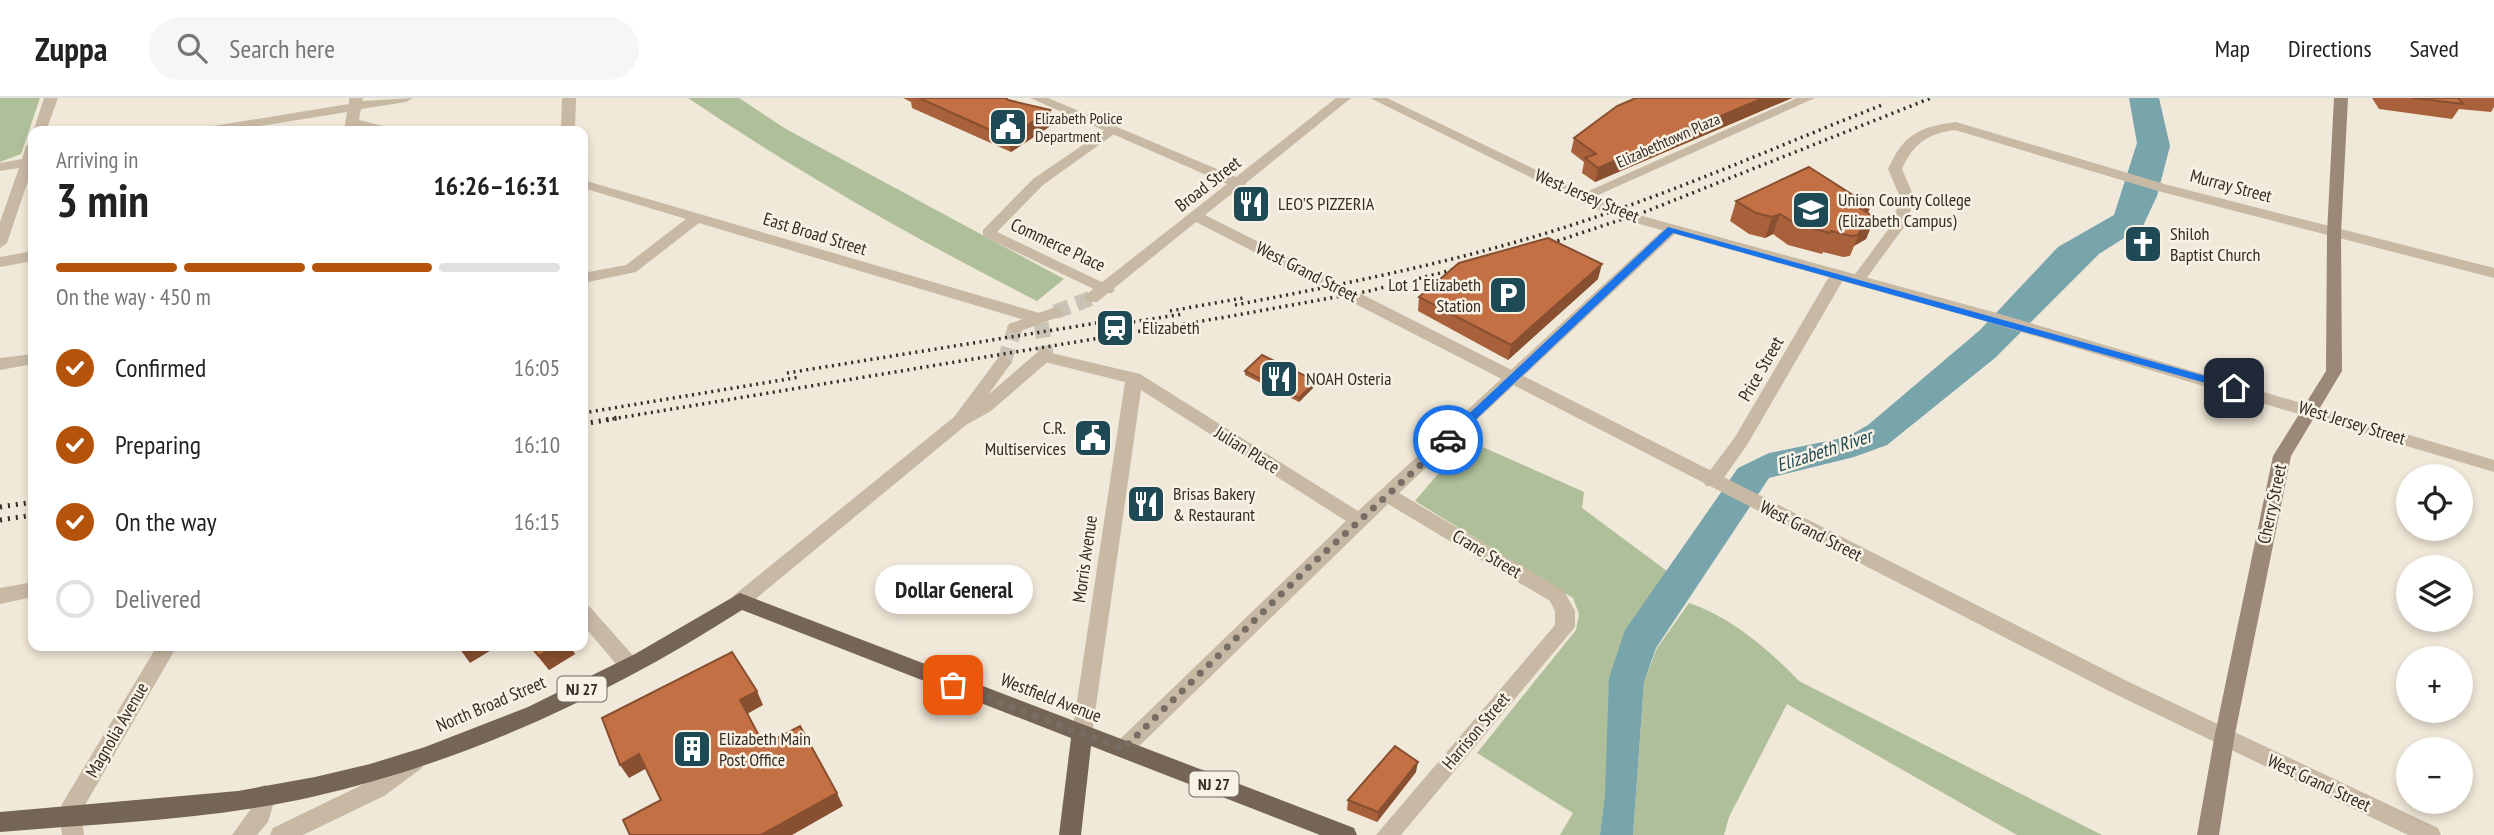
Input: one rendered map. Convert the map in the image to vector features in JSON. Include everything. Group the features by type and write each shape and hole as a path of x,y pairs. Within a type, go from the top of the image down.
{"main road":[{"name":"Cherry Street","path":"2208,835 2224,739 2282,456 2334,371 2334,233 2340,98"},
{"name":"Westfield Avenue","path":"740,601 1123,749 1323,831 1346,835"},
{"name":"North Broad Street","path":"0,822 72,825 314,787 415,761 563,698 703,625 740,601"},
{"name":"Morris Avenue","path":"1070,835 1082,734"}],"street":[{"path":"41,126 51,98"},
{"path":"233,126 355,103 406,98"},
{"path":"568,126 569,98"},
{"path":"1037,98 1240,184"},
{"name":"Broad Street","path":"1100,294 1344,98"},
{"name":"West Jersey Street","path":"1377,98 1582,197 1672,229 2030,328 2494,466"},
{"name":"Elizabethtown Plaza","path":"1582,197 1808,98"},
{"path":"352,126 355,103"},
{"name":"Murray Street","path":"1858,280 1900,223 1907,197 1895,169 1904,147 1927,130 1961,126 2162,188 2494,273"},
{"name":"Commerce Place","path":"1100,294 988,233 1038,182 1112,129"},
{"path":"0,167 28,161"},
{"path":"0,243 28,166"},
{"name":"East Broad Street","path":"588,186 1039,320"},
{"name":"West Grand Street","path":"1198,217 1755,503 2224,739 2430,835"},
{"path":"588,277 631,269 696,218"},
{"path":"1123,749 1312,564 1672,229"},
{"path":"0,262 28,257"},
{"name":"Price Street","path":"1718,484 1838,275"},
{"path":"1016,328 1055,312"},
{"name":"North Broad Street","path":"740,601 960,421 985,407 1046,356 1134,378"},
{"path":"0,364 28,360"},
{"name":"North Broad Street","path":"960,421 1004,362"},
{"name":"Julian Place","path":"1134,378 1360,521"},
{"name":"Morris Avenue","path":"1082,734 1134,378"},
{"name":"Crane Street","path":"1388,495 1556,596 1565,611 1564,627"},
{"path":"0,596 28,591"},
{"path":"588,618 629,665"},
{"name":"Harrison Street","path":"1387,835 1564,627"},
{"name":"Magnolia Avenue","path":"72,825 70,811 164,651"},
{"path":"281,835 376,789 415,761"},
{"path":"243,835 260,815 265,795"}],"green space":[{"path":"0,98 40,98 30,126 28,126 21,154 0,162"},
{"path":"688,98 739,98 786,129 1064,279 1037,301 859,205"},
{"path":"1467,440 1584,492 1582,508 1667,571 1625,630 1600,835 1560,835 1573,813 1477,753 1576,630 1579,614 1573,598 1415,501"},
{"path":"1689,603 1734,625 1775,657 1799,681 2102,835 2017,835 1787,704 1729,817 1724,835 1633,835 1644,682 1657,648"}],"water":[{"name":"Elizabeth River","path":"2129,98 2159,98 2170,146 2157,196 2143,226 2099,254 1995,358 1887,445 1854,457 1769,478 1656,648 1644,682 1633,835 1600,835 1605,793 1609,678 1625,630 1738,468 1769,453 1847,437 1868,425 1980,330 2058,247 2114,215 2137,143"}],"building":[{"path":"919,98 1006,98 1050,110 1008,138"},
{"path":"1636,98 1763,98 1598,168 1585,158 1596,154 1574,138 1617,106"},
{"path":"2413,98 2458,98 2463,104"},
{"path":"1809,167 1856,197 1860,195 1872,203 1860,208 1875,218 1863,225 1858,235 1830,233 1796,224 1780,214 1772,217 1756,213 1736,201"},
{"name":"Lot 1 Elizabeth Station","path":"1548,238 1602,264 1511,345 1419,297 1459,263"},
{"name":"NOAH Osteria","path":"1262,355 1316,381 1299,398 1245,371"},
{"path":"535,651 548,651 539,656"},
{"name":"Elizabeth Main Post Office","path":"732,652 757,691 740,700 764,745 800,726 837,793 761,835 630,835 623,820 661,800 639,754 620,765 602,718"},
{"path":"1395,746 1418,762 1378,812 1348,800"}],"tunnel":[{"path":"1055,312 1092,298"},
{"path":"1041,323 1046,354"},
{"path":"1004,362 1015,328"}],"railway":[{"path":"1539,247 1647,211 1931,98"},
{"path":"1235,305 1414,268 1547,233 1664,193 1882,105"},
{"path":"606,420 1226,317 1369,291 1468,266"},
{"path":"1170,311 1243,298"},
{"path":"1114,325 1183,314"},
{"path":"787,373 1122,319"},
{"path":"588,412 800,377"},
{"path":"588,423 617,418"},
{"path":"0,507 28,503"},
{"path":"0,520 28,516"}],"way so far":[{"path":"953,685 1123,749 1312,564 1448,440"}],"place":[{"name":"Elizabeth Police Department","path":"1008,127"},
{"name":"LEO'S PIZZERIA","path":"1251,204"},
{"name":"Union County College (Elizabeth Campus)","path":"1811,210"},
{"name":"Shiloh Baptist Church","path":"2143,244"},
{"name":"Lot 1 Elizabeth Station","path":"1508,295"},
{"name":"Elizabeth","path":"1115,328"},
{"name":"NOAH Osteria","path":"1279,379"},
{"name":"C.R. Multiservices","path":"1093,438"},
{"name":"Brisas Bakery & Restaurant","path":"1146,504"},
{"name":"Dollar General","path":"953,685"},
{"name":"Elizabeth Main Post Office","path":"692,749"}],"route":[{"path":"1448,440 1672,229 2234,388"}]}
